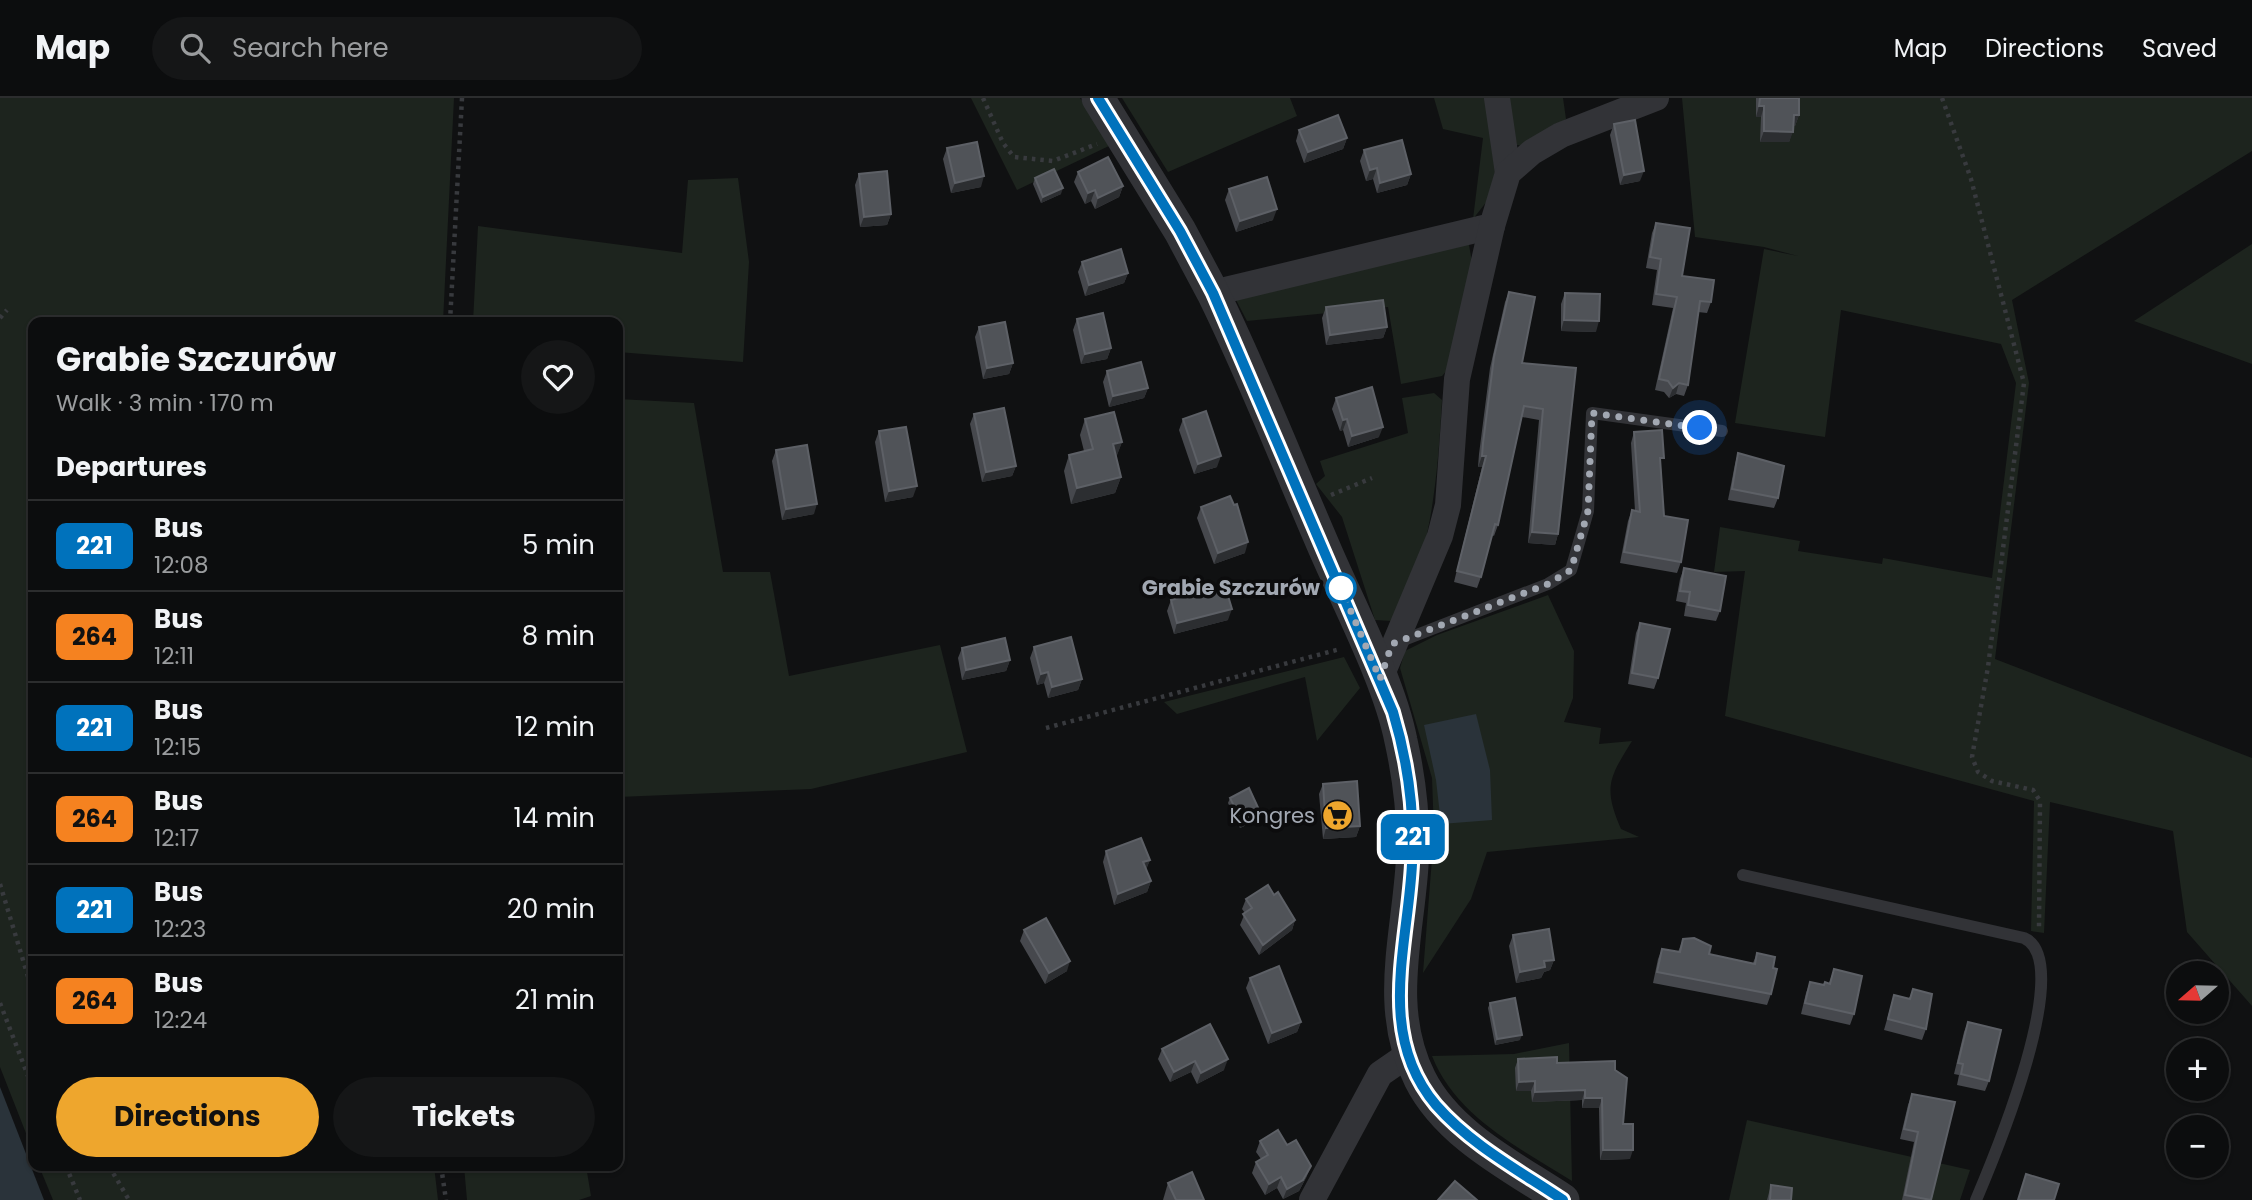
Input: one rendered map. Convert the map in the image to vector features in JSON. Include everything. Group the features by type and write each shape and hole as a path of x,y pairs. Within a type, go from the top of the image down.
{"street":[{"path":"1098,98 1180,231 1213,293 1378,643 1380,679 1401,737 1411,797 1412,867 1399,988 1400,1018 1409,1054 1427,1091 1449,1118 1496,1156 1563,1200"},
{"path":"1378,643 1440,536 1448,505 1457,379 1492,226 1508,173 1497,98"},
{"path":"1508,173 1532,152 1561,135 1657,98"},
{"path":"1213,293 1492,226"},
{"path":"1312,1200 1380,1074 1409,1054"}],"lane":[{"path":"1378,643 1548,584 1571,570 1588,511 1592,413 1722,431"},
{"path":"1743,875 2024,938 2039,950 2042,965 2039,996 2026,1066 2006,1130 1976,1200"}],"path":[{"path":"450,317 462,98"},
{"path":"983,98 1003,143 1014,157 1028,161 1053,161 1120,134"},
{"path":"1941,98 1971,178 2024,383 1988,667 1972,757 1978,772 1992,781 2034,790 2040,801 2039,950"},
{"path":"0,318 7,310"},
{"path":"1324,499 1372,478"},
{"path":"1046,728 1378,643"},
{"path":"0,884 28,976"},
{"path":"0,1003 28,1075"},
{"path":"68,1171 80,1200"},
{"path":"112,1171 129,1200"},
{"path":"442,1171 446,1200"}],"shaded area":[{"path":"0,98 454,98 443,317 28,317 28,1138 0,1067"},
{"path":"971,98 1080,98 1111,145 1017,190"},
{"path":"1122,98 1290,98 1297,116 1168,172"},
{"path":"1434,98 1488,98 1497,160 1491,196 1473,219 1483,138 1443,129"},
{"path":"1503,98 1563,98 1566,119 1527,146 1517,145"},
{"path":"1682,98 2252,98 2252,151 2012,300 2029,383 1995,659 2252,758 2252,1006 2230,981 2230,961 2212,961 2187,932 2173,831 2050,802 2044,933 2031,931 2034,801 1725,716 1745,571 1714,572 1720,527 1800,541 1798,551 1882,564 1883,558 1992,578 2016,383 2001,344 1841,310 1825,437 1735,423 1764,249 1798,256 1764,247 1695,237"},
{"path":"738,178 749,262 743,362 623,352 623,317 473,317 478,226 682,253 688,180"},
{"path":"1460,242 1469,245 1472,262 1450,367 1442,376 1401,384 1388,307 1247,321 1235,298"},
{"path":"2252,244 2252,364 2134,321"},
{"path":"1434,393 1442,400 1436,482 1420,562 1392,621 1375,620 1342,517 1316,484 1325,476 1320,461 1408,433 1402,398"},
{"path":"623,399 694,403 723,572 770,572 789,676 940,645 967,752 811,789 623,797"},
{"path":"1548,595 1574,651 1573,698 1564,722 1601,728 1599,744 1632,741 1618,764 1611,783 1611,792 1615,815 1621,829 1639,837 1487,852 1471,899 1423,973 1434,833 1432,778 1400,668 1405,651 1437,635"},
{"path":"1344,657 1360,688 1317,741 1305,677 1177,714 1164,702"},
{"path":"1476,714 1490,770 1492,820 1441,824 1436,780 1424,725"},
{"path":"1569,1043 1572,1181 1511,1143 1473,1114 1443,1078 1432,1056 1514,1054"},
{"path":"0,1087 28,1159 28,1171 33,1171 44,1200 0,1200"},
{"path":"1747,1120 1970,1170 1960,1200 1729,1200"},
{"path":"41,1171 435,1171 438,1200 53,1200"},
{"path":"464,1171 587,1171 591,1196 579,1200 467,1200"}],"building":[{"path":"1760,98 1799,98 1799,115 1794,115 1793,132 1764,131 1764,106 1759,106"},
{"path":"1338,115 1347,138 1308,152 1299,130"},
{"path":"1635,120 1644,171 1624,175 1614,124"},
{"path":"1402,140 1411,174 1380,183 1377,168 1370,170 1364,150"},
{"path":"977,142 984,176 955,183 947,148"},
{"path":"1108,157 1123,186 1098,198 1095,190 1088,193 1078,172"},
{"path":"1054,169 1063,188 1043,197 1035,178"},
{"path":"887,171 891,214 864,217 859,174"},
{"path":"1267,177 1277,209 1240,221 1229,189"},
{"path":"1656,223 1690,228 1682,276 1714,280 1711,302 1700,301 1688,385 1679,383 1673,388 1668,381 1659,379 1677,297 1656,294 1661,259 1650,257"},
{"path":"1121,249 1128,273 1089,285 1082,262"},
{"path":"1509,292 1535,297 1522,363 1576,368 1558,534 1532,532 1543,409 1524,406 1498,525 1495,524 1481,577 1457,571 1486,456 1482,456 1483,443 1494,357"},
{"path":"1565,293 1600,294 1599,321 1564,320"},
{"path":"1383,300 1387,327 1330,335 1326,307"},
{"path":"1103,313 1111,348 1085,354 1077,319"},
{"path":"1005,322 1013,363 987,368 979,327"},
{"path":"1141,362 1148,388 1113,396 1107,371"},
{"path":"1372,387 1383,427 1352,436 1336,398"},
{"path":"1004,408 1016,466 986,472 974,414"},
{"path":"1206,411 1221,456 1198,464 1183,419"},
{"path":"1114,412 1122,442 1113,444 1121,477 1077,488 1069,455 1093,449 1085,419"},
{"path":"906,427 917,486 889,491 879,431"},
{"path":"1662,430 1664,458 1660,458 1664,516 1688,520 1681,562 1624,552 1632,510 1640,512 1634,432"},
{"path":"807,445 817,504 786,509 776,450"},
{"path":"1738,453 1784,466 1778,498 1732,489"},
{"path":"1230,496 1234,505 1237,504 1248,542 1218,553 1201,507"},
{"path":"1684,568 1726,576 1720,611 1688,605 1690,592 1680,591"},
{"path":"1225,586 1232,609 1177,623 1171,600"},
{"path":"1640,623 1670,629 1658,678 1632,673"},
{"path":"1071,637 1082,679 1052,687 1048,672 1041,674 1034,647"},
{"path":"1005,638 1010,660 966,670 962,648"},
{"name":"Kongres","path":"1357,781 1360,826 1326,828 1323,784"},
{"path":"1249,788 1261,814 1242,822 1230,798"},
{"path":"1141,838 1150,860 1143,862 1151,881 1118,894 1106,851"},
{"path":"1268,885 1274,895 1278,892 1295,920 1263,945 1243,914 1252,908 1246,899"},
{"path":"1046,918 1070,961 1049,973 1024,930"},
{"path":"1549,929 1554,960 1544,961 1545,967 1520,972 1513,935"},
{"path":"1694,938 1711,946 1709,954 1755,964 1757,953 1775,957 1773,968 1777,969 1771,994 1657,972 1662,949 1680,952 1683,939"},
{"path":"1279,966 1301,1022 1272,1033 1250,978"},
{"path":"1834,969 1862,976 1854,1014 1805,1003 1810,982 1830,984"},
{"path":"1913,989 1932,994 1926,1029 1888,1019 1894,995 1910,999"},
{"path":"1515,998 1522,1035 1497,1039 1490,1003"},
{"path":"1968,1022 2001,1030 1989,1081 1961,1074 1963,1064 1958,1063"},
{"path":"1210,1024 1228,1059 1201,1073 1195,1061 1174,1072 1162,1049"},
{"path":"1557,1057 1557,1063 1615,1061 1615,1070 1627,1078 1623,1124 1633,1124 1633,1150 1603,1150 1602,1098 1585,1098 1585,1090 1535,1092 1535,1081 1519,1082 1518,1059"},
{"path":"1912,1094 1955,1102 1931,1200 1905,1195 1918,1132 1904,1129"},
{"path":"1278,1130 1287,1145 1296,1140 1311,1166 1303,1180 1287,1189 1281,1177 1269,1184 1256,1162 1268,1155 1260,1141"},
{"path":"1192,1172 1204,1200 1176,1200 1168,1183"},
{"path":"2026,1174 2059,1184 2054,1200 2018,1200"},
{"path":"1455,1181 1477,1200 1438,1200"},
{"path":"1771,1185 1792,1188 1791,1200 1770,1200"}],"bus line":[{"name":"221","path":"1098,98 1180,231 1236,339 1393,712 1401,737 1411,797 1413,832 1412,867 1399,972 1400,1018 1409,1054 1435,1103 1464,1133 1563,1200"}],"place":[{"name":"Grabie Szczurów","path":"1341,588"},
{"name":"Kongres","path":"1338,816"}],"route":[{"path":"1341,588 1380,679 1392,644 1548,584 1571,570 1588,511 1592,413 1700,428"}]}
